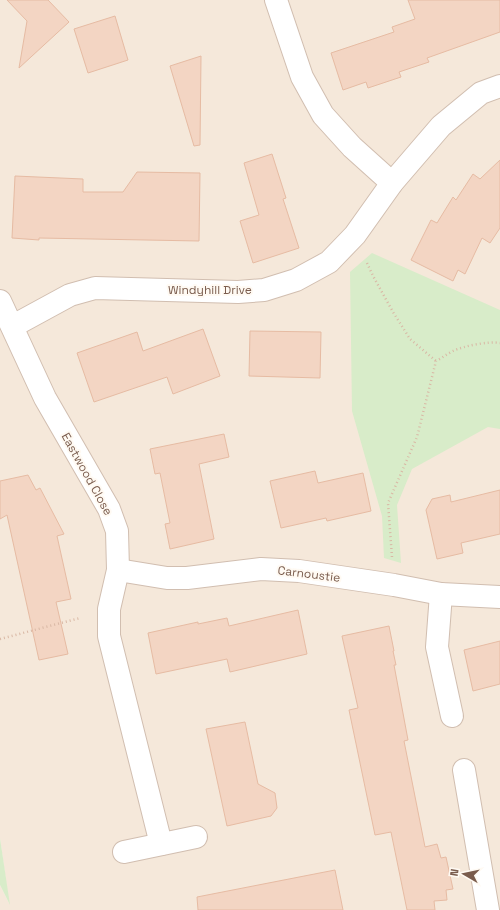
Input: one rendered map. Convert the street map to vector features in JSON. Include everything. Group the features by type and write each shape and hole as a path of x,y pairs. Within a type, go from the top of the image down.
{"street":[{"path":"276,0 302,77 323,114 352,147 392,183"},
{"name":"Windyhill Drive","path":"12,326 70,295 96,288 238,292 264,290 296,280 328,262 355,235 392,183 441,126 481,93 500,86"},
{"name":"Eastwood Close","path":"0,301 45,398 109,509 117,531 118,570 109,608 109,636 161,844"},
{"name":"Carnoustie","path":"118,570 167,578 187,578 261,569 299,571 394,585 441,594 500,598"},
{"path":"441,594 437,647 452,716"},
{"path":"464,770 491,867 488,910"},
{"path":"124,852 196,837"}],"path":[{"path":"355,235 373,276 410,339 436,361"},
{"path":"394,585 388,503 416,437 436,361 454,350 472,345 496,342 500,343"},
{"path":"0,638 83,618"}],"shaded area":[{"path":"0,0 500,0 500,910 0,910 0,885 9,903 0,838"}],"green space":[{"path":"372,253 500,310 500,429 488,427 412,469 397,505 401,563 384,558 382,516 352,411 350,272"},
{"path":"0,838 10,905 0,885"}],"building":[{"path":"7,0 48,0 69,22 19,68 27,21"},
{"path":"408,0 500,0 500,32 427,58 429,62 399,72 401,77 368,88 366,82 343,90 331,53 394,32 392,27 415,19"},
{"path":"115,16 128,60 88,73 74,29"},
{"path":"201,56 200,145 194,146 170,66"},
{"path":"272,154 286,198 283,199 299,248 253,263 240,221 259,215 244,163"},
{"path":"500,160 500,228 490,243 482,238 465,274 458,270 453,281 411,260 431,220 437,223 453,197 456,200 473,174 480,179"},
{"path":"137,172 200,173 199,241 39,238 39,240 12,238 15,176 83,179 83,192 123,192"},
{"path":"203,329 220,376 173,394 167,377 94,402 77,353 137,332 143,351"},
{"path":"250,331 321,332 320,378 249,376"},
{"path":"224,434 229,457 199,464 214,539 170,549 165,524 170,523 160,473 155,474 150,449"},
{"path":"315,471 318,483 363,473 371,511 327,521 326,518 281,528 270,481"},
{"path":"28,475 36,490 40,488 64,534 57,536 71,599 56,602 68,654 39,660 7,515 0,519 0,481"},
{"path":"500,490 500,534 461,543 463,553 437,559 426,510 432,499 450,495 451,502"},
{"path":"298,610 307,654 230,672 227,659 156,674 148,633 198,622 198,624 227,618 229,626"},
{"path":"389,626 396,665 394,665 408,740 404,741 425,847 437,844 441,858 446,857 453,889 446,890 447,900 434,901 435,910 407,910 391,832 375,835 349,710 358,708 342,636"},
{"path":"500,641 500,684 473,691 464,650"},
{"path":"245,722 258,784 275,793 277,808 271,816 227,826 206,729"},
{"path":"335,870 343,910 198,910 197,897"}]}
